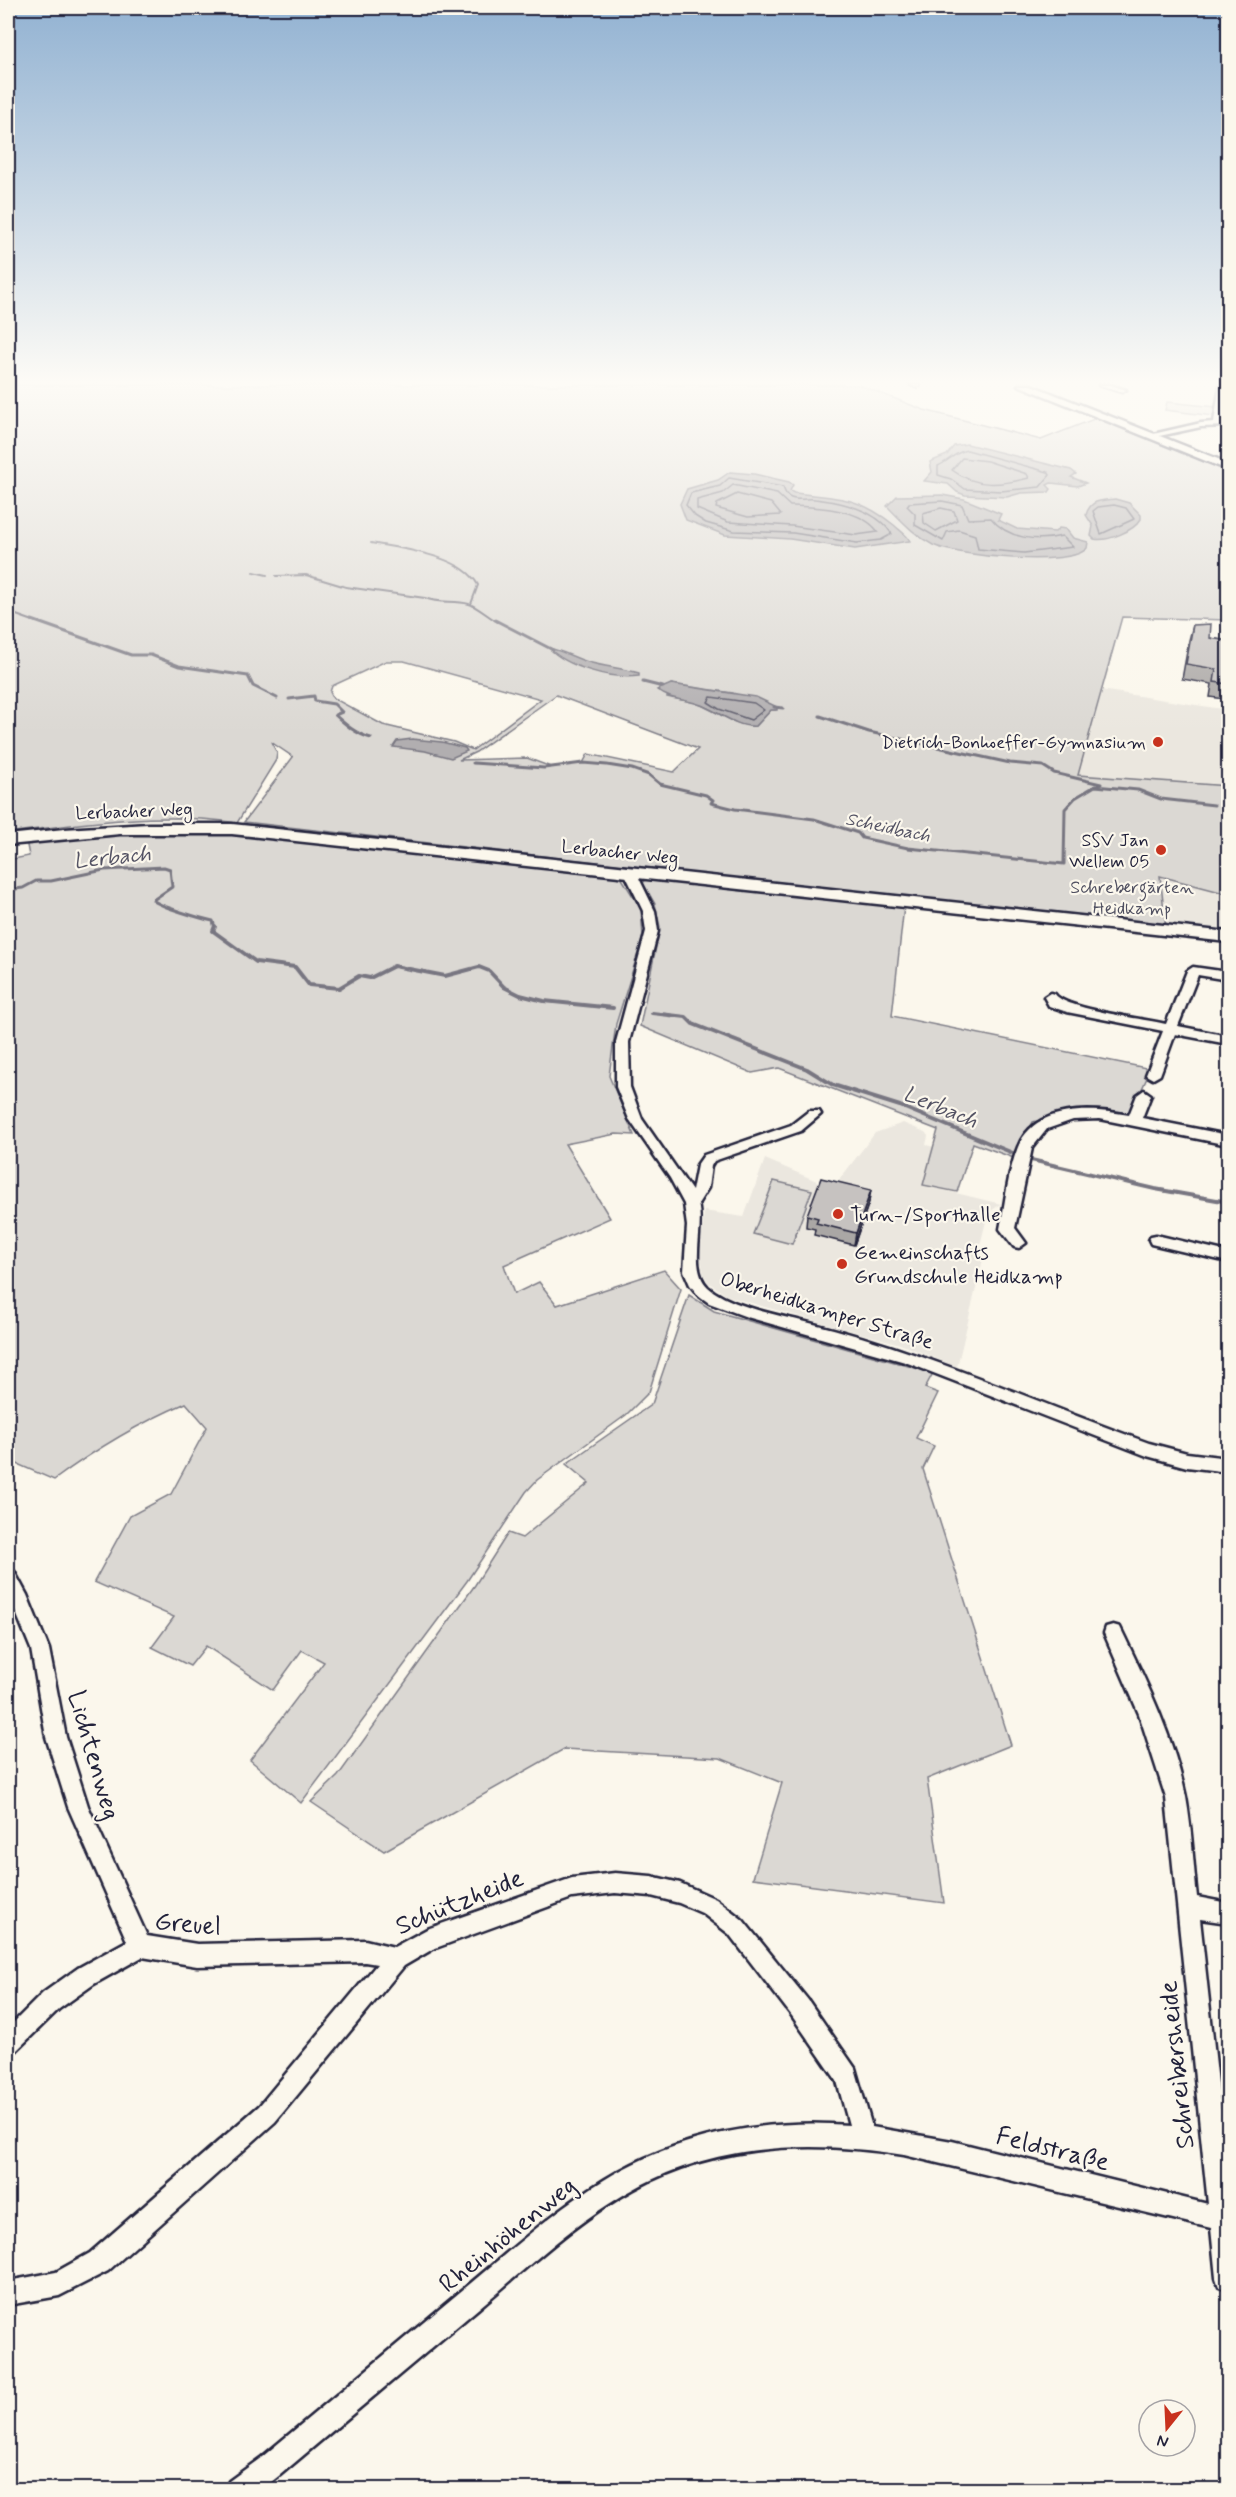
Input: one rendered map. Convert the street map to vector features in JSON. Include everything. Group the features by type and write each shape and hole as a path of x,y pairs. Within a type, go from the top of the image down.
{"street":[{"name":"Lerbacher Weg","path":"8,840 74,832 172,827 232,829 1228,937"},
{"path":"631,874 648,907 652,932 622,1044 623,1086 628,1107 641,1132 691,1203 701,1188 704,1165 709,1158 796,1128 814,1114"},
{"path":"1153,1075 1169,1028 1193,971 1228,976"},
{"path":"1050,997 1054,1003 1072,1008 1228,1040"},
{"path":"1134,1120 1144,1095"},
{"path":"1019,1243 1007,1228 1023,1154 1042,1126 1072,1115 1100,1114 1228,1140"},
{"name":"Oberheidkamper Straße","path":"691,1203 694,1219 689,1260 692,1278 712,1298 725,1304 884,1348 1156,1452 1200,1463 1228,1465"},
{"path":"1156,1240 1228,1257"},
{"name":"Lichtenweg","path":"8,1577 18,1595 40,1649 56,1737 78,1807 140,1946"},
{"name":"Schreibersheide","path":"1113,1633 1149,1709 1167,1761 1176,1798 1225,2219 1228,2278"},
{"name":"Schützheide","path":"8,2294 58,2284 99,2262 267,2114 396,1958 427,1940 572,1888 615,1883 651,1886 680,1893 709,1906 736,1927 800,2008 847,2076 863,2136"},
{"path":"1187,1906 1228,1913"},
{"name":"Greuel","path":"8,2043 51,2001 86,1976 140,1946 196,1955 365,1951 396,1958"},
{"name":"Rheinhöhenweg","path":"238,2490 271,2466 557,2227 601,2195 647,2169 694,2152 755,2138 806,2134 863,2136"},
{"name":"Feldstraße","path":"863,2136 930,2147 1225,2219"}],"shaded area":[{"name":"Dietrich-Bonhoeffer-Gymnasium","path":"1101,690 1228,710 1228,786 1078,775"},
{"path":"1160,875 1228,894 1228,930 1166,923"},
{"name":"Gemeinschafts Grundschule Heidkamp","path":"903,1123 925,1132 928,1136 926,1145 934,1147 923,1185 1001,1204 988,1213 978,1253 984,1255 957,1367 900,1344 740,1300 726,1295 708,1282 703,1273 700,1254 704,1211 744,1217 765,1159 833,1188 875,1133"}],"green space":[{"name":"Schrebergärten Heidkamp","path":"8,502 1228,502 1228,620 1122,617 1078,775 1228,786 1228,894 1160,876 1166,927 244,822 293,757 271,742 277,753 276,760 237,823 152,818 94,822 8,833","holes":["386,661 404,661 541,699 473,750 454,742 383,725 333,698 330,692 332,686","671,684 733,693 776,710 771,710 756,726 742,724 697,703 667,697","556,695 698,749 674,772 588,754 583,763 551,767 527,758 459,760 476,752"]},
{"path":"231,832 621,877 641,909 643,937 616,1024 609,1076 634,1135 616,1134 565,1144 610,1218 504,1265 514,1294 539,1282 557,1305 664,1270 681,1289 649,1392 626,1415 537,1480 526,1492 467,1581 301,1803 250,1760 324,1662 302,1650 273,1690 206,1646 190,1666 152,1647 174,1617 94,1582 130,1516 171,1494 207,1427 186,1403 118,1437 54,1480 8,1460 8,860 29,856 26,840 129,833"},
{"path":"646,879 904,906 892,1016 1151,1069 1130,1115 1083,1110 1033,1122 1014,1158 973,1143 957,1192 923,1185 938,1130 779,1068 752,1073 640,1026 660,927 655,904 643,883"},
{"path":"774,1181 812,1190 792,1244 753,1234"},
{"path":"689,1295 714,1311 933,1373 925,1388 938,1393 916,1438 934,1446 923,1469 1011,1745 927,1779 944,1903 753,1878 782,1783 720,1758 564,1749 384,1851 311,1802 338,1776 475,1585 508,1533 522,1538 589,1483 566,1464 652,1404"}],"water":[{"path":"681,502 853,502 881,516 910,541 855,549 790,539 725,535 686,520"},
{"path":"891,502 970,502 1001,514 998,520 1017,529 1055,532 1059,528 1066,529 1073,538 1088,542 1087,548 1077,554 1060,558 1038,559 965,553 933,545 908,527 887,506"},
{"path":"1097,502 1129,503 1141,515 1141,519 1133,528 1120,535 1106,539 1094,539 1091,536 1093,526 1086,515 1090,506"},
{"path":"549,648 588,662 639,673 639,676 616,676 591,671 567,661"},
{"path":"671,684 756,697 777,707 777,710 771,710 756,726 748,726 705,706 672,698 657,690"},
{"path":"412,739 442,742 465,748 467,751 451,758 425,751 393,747 397,741"}],"building":[{"path":"1211,624 1210,638 1228,641 1228,684 1214,682 1216,669 1186,664 1193,625"},
{"name":"Turn-/Sporthalle","path":"821,1178 871,1190 856,1233 816,1223 818,1218 807,1215"}],"waterway":[{"path":"371,543 430,555 459,567 478,585 471,604"},
{"path":"254,572 267,575"},
{"path":"276,576 306,575 346,587 469,604 498,622"},
{"path":"8,612 36,622"},
{"path":"32,620 131,655 151,655 179,666 248,676 253,686 277,698"},
{"path":"495,620 553,650"},
{"path":"643,682 663,687"},
{"path":"289,699 314,696 315,701 334,704 342,712 335,715 356,732 371,738"},
{"path":"774,707 783,708"},
{"path":"820,716 869,732 1010,763 1043,766 1054,773 1101,784"},
{"name":"Scheidbach","path":"473,763 544,768 583,763 632,769 649,775 660,784 706,795 713,800 711,803 735,809 814,819 858,833 862,838 908,848 1064,864 1065,809 1075,798 1095,786 1138,790 1161,799 1214,805"},
{"name":"Lerbach","path":"8,890 23,888 36,881 51,881 104,870 164,867 170,869 172,887 153,900 172,909 213,921 215,927"},
{"name":"Lerbach","path":"215,927 213,931 256,962 295,967 309,985 339,988 359,976 370,978 394,966 445,976 479,967 489,971 504,987 520,995 544,1001 613,1008"},
{"name":"Lerbach","path":"652,1013 686,1017 693,1024 807,1069 833,1085 900,1106 1020,1156"},
{"name":"Lerbach","path":"1027,1159 1155,1189 1228,1202"}],"place":[{"name":"Dietrich-Bonhoeffer-Gymnasium","path":"1158,742"},
{"name":"SSV Jan Wellem 05","path":"1161,850"},
{"name":"Turn-/Sporthalle","path":"838,1214"},
{"name":"Gemeinschafts Grundschule Heidkamp","path":"842,1264"}]}
